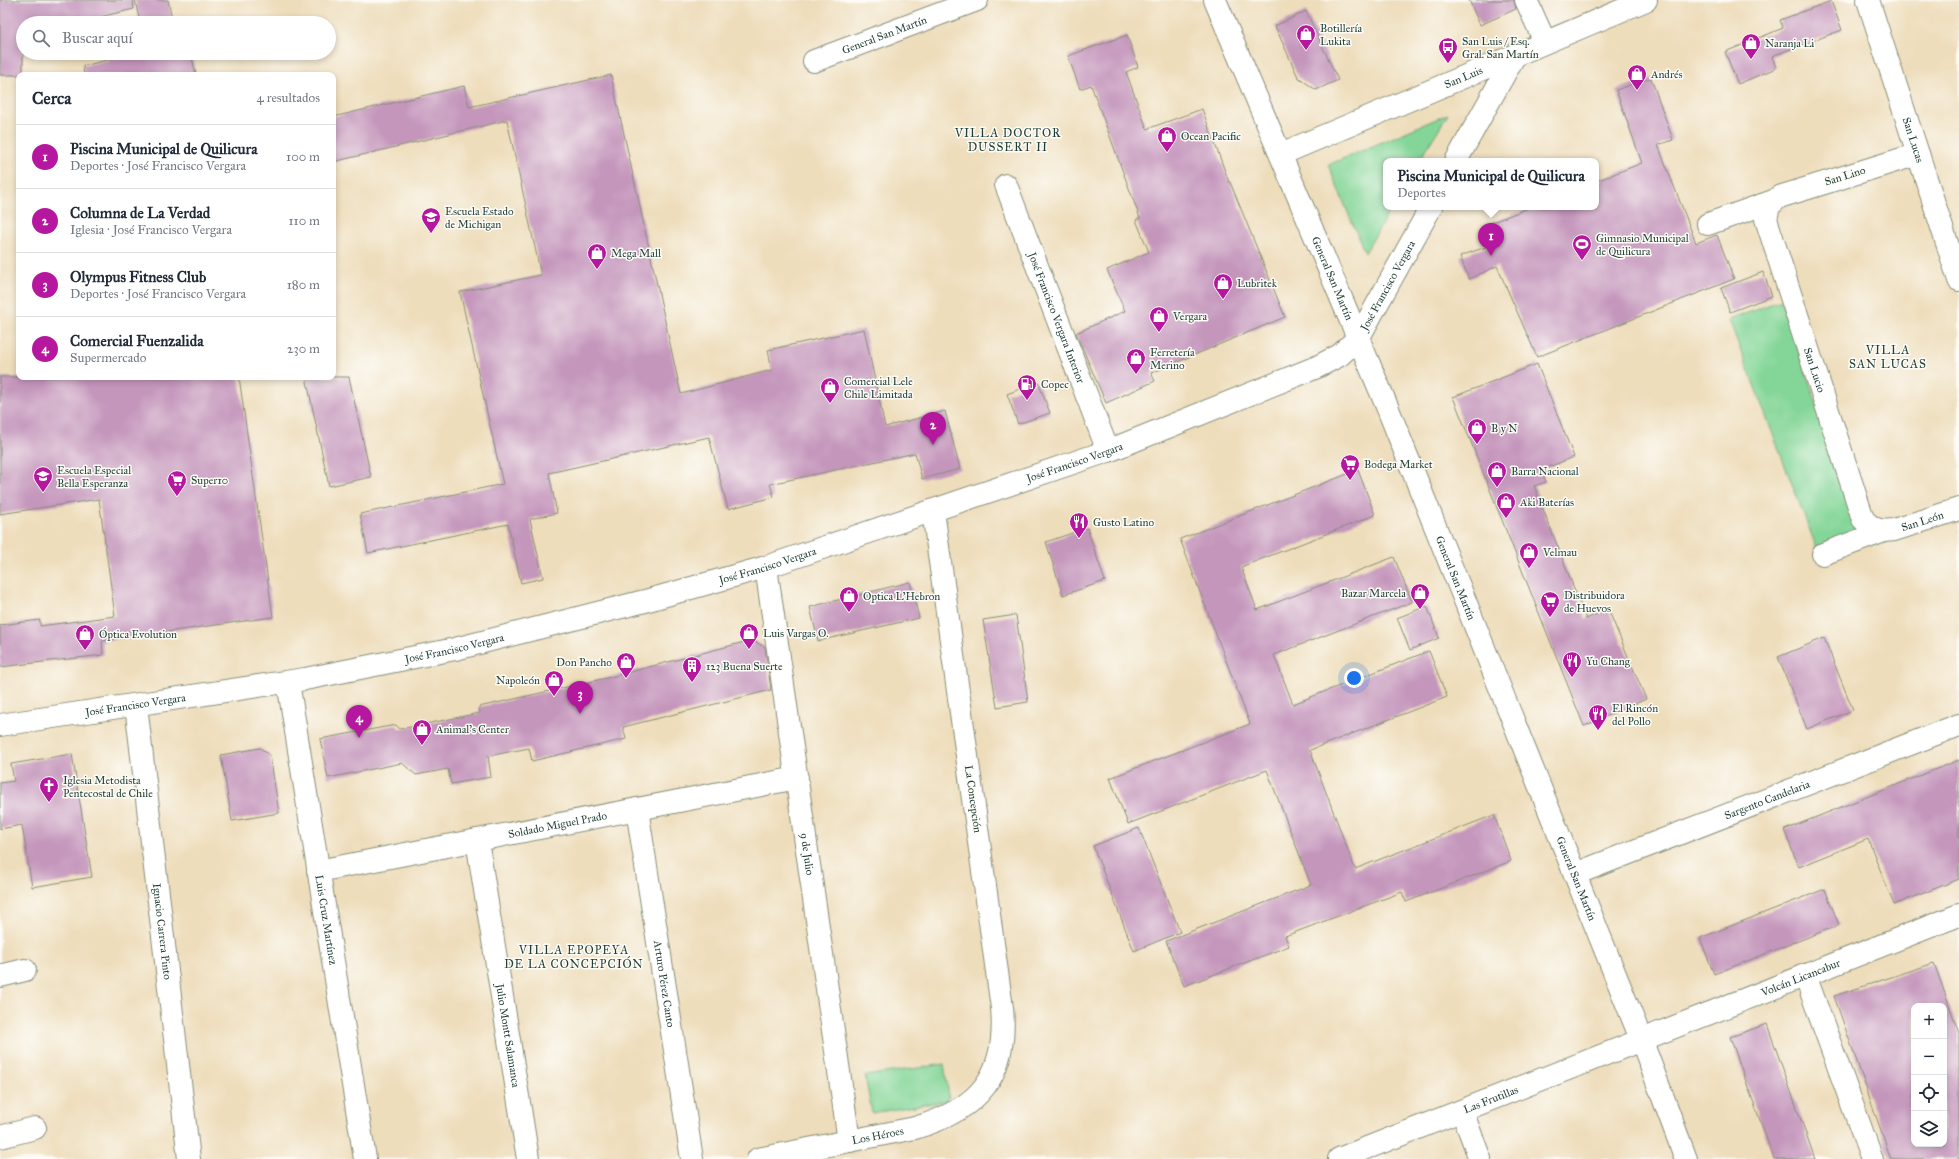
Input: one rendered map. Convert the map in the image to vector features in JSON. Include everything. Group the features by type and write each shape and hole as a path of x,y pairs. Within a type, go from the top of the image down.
{"street":[{"name":"General San Martín","path":"814,61 977,0"},
{"name":"General San Martín","path":"1215,0 1359,337 1642,1040 1686,1159"},
{"path":"1526,0 1545,42"},
{"name":"San Luis","path":"1281,154 1646,0"},
{"name":"San Lucas","path":"1868,0 1959,280"},
{"path":"1458,158 1515,55"},
{"name":"San Lino","path":"1708,224 1771,204 1785,195 1918,154"},
{"name":"José Francisco Vergara Interior","path":"1006,185 1108,451"},
{"name":"San Lucio","path":"1771,204 1766,219 1767,226 1863,519 1880,530"},
{"name":"José Francisco Vergara","path":"0,725 288,682 455,650 645,601 766,567 1108,451 1317,367 1340,355 1359,337 1429,210"},
{"name":"San León","path":"1823,554 1880,530 1894,530 1959,509"},
{"name":"La Concepción","path":"932,510 1004,1030 999,1057 995,1069 986,1086"},
{"name":"9 de Julio","path":"766,567 849,1141"},
{"name":"Luis Cruz Martínez","path":"288,682 365,1159"},
{"name":"Ignacio Carrera Pinto","path":"136,705 189,1159"},
{"name":"Sargento Candelaria","path":"1575,874 1959,725"},
{"name":"Soldado Miguel Prado","path":"318,871 797,778"},
{"name":"Arturo Pérez Canto","path":"637,809 692,1159"},
{"name":"Julio Montt Salamanca","path":"477,840 528,1159"},
{"name":"Volcán Licancabur","path":"1642,1040 1959,915"},
{"path":"0,976 24,970"},
{"path":"1805,975 1872,1159"},
{"name":"Las Frutillas","path":"1339,1159 1642,1040"},
{"name":"Los Héroes","path":"758,1159 915,1128 936,1122 955,1113 972,1100 986,1086"},
{"path":"1462,1110 1480,1159"},
{"path":"0,1137 35,1128"}],"green space":[{"path":"1448,114 1421,158 1383,158 1383,210 1390,210 1365,253 1328,165"},
{"path":"1781,300 1859,526 1858,531 1817,549 1729,320"},
{"path":"944,1064 949,1096 946,1101 872,1113 865,1076"}],"building":[{"path":"0,0 133,0 134,9 104,16 16,16 16,60 23,60 23,72 16,72 16,75 0,75"},
{"path":"135,0 168,0 171,16 138,16"},
{"path":"1469,0 1514,0 1516,9 1480,25"},
{"path":"1831,1 1842,30 1772,56 1776,68 1738,84 1725,52 1783,28 1780,20"},
{"name":"Botillería Lukita","path":"1306,11 1338,80 1316,90 1298,77 1275,26"},
{"path":"1127,35 1138,67 1126,72 1147,129 1202,109 1229,182 1285,317 1151,373 1155,381 1106,403 1076,333 1125,311 1107,270 1149,252 1136,220 1140,218 1091,85 1080,89 1068,56"},
{"path":"108,60 193,60 195,72 84,72 83,66"},
{"path":"611,75 681,394 772,370 768,350 864,329 885,427 945,411 960,469 922,479 915,453 770,484 774,497 728,509 709,437 549,473 557,513 530,519 543,578 521,583 508,524 368,553 360,514 503,484 460,292 541,275 507,120 336,161 336,116 464,86 469,107"},
{"name":"Gimnasio Municipal de Quilicura","path":"1651,78 1673,140 1658,145 1696,243 1717,235 1734,279 1537,357 1497,266 1469,279 1460,256 1492,245 1485,225 1523,210 1599,210 1599,180 1642,163 1616,90"},
{"path":"1763,272 1772,296 1730,312 1721,288"},
{"path":"1537,364 1574,457 1541,470 1546,482 1534,486 1586,619 1608,609 1646,699 1584,726 1453,397"},
{"name":"Super10","path":"0,377 16,377 16,380 239,380 273,617 102,641 103,655 0,667 0,625 40,620 40,626 115,616 99,499 0,514"},
{"path":"336,377 349,377 371,477 329,486 307,380 336,380"},
{"name":"Copec","path":"1038,382 1050,413 1018,424 1007,394"},
{"path":"1358,470 1375,515 1241,567 1257,610 1394,557 1412,602 1274,655 1293,704 1429,651 1447,697 1310,750 1355,869 1494,815 1511,861 1406,902 1402,892 1285,936 1289,946 1184,986 1166,941 1311,885 1267,770 1128,824 1110,778 1250,724 1180,539"},
{"path":"1087,528 1105,581 1063,595 1046,542"},
{"path":"910,582 919,618 818,641 810,607"},
{"path":"1427,606 1439,638 1410,650 1397,618"},
{"path":"1016,615 1028,702 997,707 983,620"},
{"path":"1824,638 1853,710 1807,729 1778,657"},
{"path":"752,640 765,647 771,690 623,727 626,739 532,761 529,748 488,756 491,777 451,784 448,769 416,775 402,763 328,778 320,739 396,725 400,729 480,713 479,707 611,677"},
{"path":"260,748 270,755 279,813 232,821 221,755"},
{"name":"Iglesia Metodista Pentecostal de Chile","path":"72,754 92,877 32,887 22,825 0,829 0,783 14,781 11,764"},
{"path":"1959,760 1959,879 1894,905 1868,839 1799,867 1784,830"},
{"path":"1139,828 1180,932 1134,951 1093,846"},
{"path":"1825,889 1839,925 1714,974 1700,938"},
{"path":"1934,963 1959,1033 1959,1159 1891,1159 1834,996"},
{"path":"1767,1024 1815,1159 1774,1159 1730,1037"}],"place":[{"name":"Botillería Lukita","path":"1306,51"},
{"name":"Naranja Li","path":"1751,60"},
{"name":"San Luis / Esq. Gral. San Martín","path":"1448,64"},
{"name":"Andrés","path":"1637,91"},
{"name":"Ocean Pacific","path":"1167,153"},
{"name":"Escuela Estado de Michigan","path":"431,234"},
{"name":"Piscina Municipal de Quilicura","path":"1491,256"},
{"name":"Gimnasio Municipal de Quilicura","path":"1582,261"},
{"name":"Mega Mall","path":"597,270"},
{"name":"Lubritek","path":"1223,300"},
{"name":"Vergara","path":"1159,333"},
{"name":"Ferretería Merino","path":"1136,375"},
{"name":"Copec","path":"1027,401"},
{"name":"Comercial Lele Chile Limitada","path":"830,404"},
{"name":"Columna de La Verdad","path":"933,445"},
{"name":"B y N","path":"1477,445"},
{"name":"Bodega Market","path":"1350,481"},
{"name":"Barra Nacional","path":"1497,488"},
{"name":"Escuela Especial Bella Esperanza","path":"43,493"},
{"name":"Super10","path":"177,497"},
{"name":"Aki Baterías","path":"1506,519"},
{"name":"Gusto Latino","path":"1079,539"},
{"name":"Velmau","path":"1529,569"},
{"name":"Bazar Marcela","path":"1420,610"},
{"name":"Optica L'Hebron","path":"849,613"},
{"name":"Distribuidora de Huevos","path":"1550,618"},
{"name":"Luis Vargas O.","path":"749,650"},
{"name":"Óptica Evolution","path":"85,651"},
{"name":"Yu Chang","path":"1572,678"},
{"name":"Don Pancho","path":"626,679"},
{"name":"123 Buena Suerte","path":"692,683"},
{"name":"Napoleón","path":"554,697"},
{"name":"Olympus Fitness Club","path":"580,714"},
{"name":"El Rincón del Pollo","path":"1598,731"},
{"name":"Comercial Fuenzalida","path":"359,738"},
{"name":"Animal's Center","path":"422,746"},
{"name":"Iglesia Metodista Pentecostal de Chile","path":"49,803"}],"district":[{"name":"VILLA DOCTOR DUSSERT II","path":"1008,140"},
{"name":"VILLA SAN LUCAS","path":"1888,357"},
{"name":"VILLA EPOPEYA DE LA CONCEPCIÓN","path":"574,957"}]}
